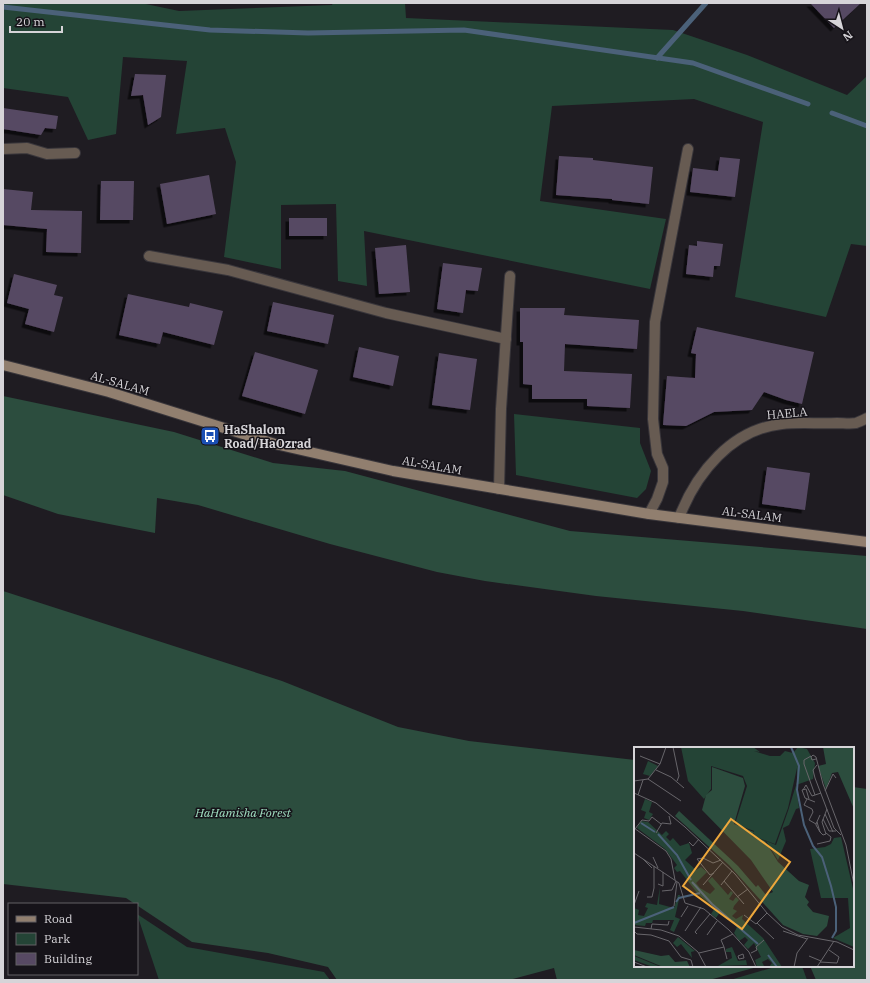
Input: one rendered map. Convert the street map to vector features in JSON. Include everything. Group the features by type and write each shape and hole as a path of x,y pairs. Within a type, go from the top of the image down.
{"main road":[{"name":"AL-SALAM","path":"3,365 110,392 275,444 393,471 649,514 867,542"}],"street":[{"path":"3,149 26,148 46,154 75,153"},
{"path":"649,514 657,499 663,482 663,468 657,454 653,418 655,322 688,149"},
{"path":"149,256 228,270 386,313 506,339"},
{"path":"499,490 501,409 510,276"},
{"name":"HAELA","path":"679,518 686,500 698,481 725,449 744,436 761,428 782,424 855,423 867,418"}],"green space":[{"path":"3,3 141,3 179,11 332,5 333,3 405,3 406,18 673,30 747,55 847,95 867,76 867,246 851,244 826,317 735,297 763,122 694,99 552,106 540,201 666,219 650,289 364,231 367,286 338,281 336,204 281,205 281,269 224,257 236,162 225,128 176,134 187,61 123,57 116,134 88,140 68,97 3,88"},
{"path":"3,396 174,432 273,463 345,471 570,531 867,556 867,629 743,611 596,596 485,581 437,572 330,544 198,505 157,498 155,533 58,514 3,495"},
{"path":"514,414 640,428 640,443 651,471 646,489 637,498 516,475"},
{"name":"HaHamisha Forest","path":"3,591 282,681 398,727 469,741 634,760 634,967 757,967 709,980 557,980 554,968 509,980 337,980 328,967 268,953 192,942 138,906 138,903 134,903 126,898 3,884"},
{"path":"854,787 867,789 867,980 816,980 810,967 854,967"},
{"path":"138,915 187,947 324,972 330,980 159,980"},
{"path":"775,967 802,967 807,980 730,980"}],"building":[{"path":"810,3 861,3 834,28"},
{"path":"135,74 166,75 161,117 148,125 143,95 131,96"},
{"path":"3,108 58,116 56,129 45,128 41,135 3,129"},
{"path":"559,156 593,158 593,160 653,167 649,204 612,199 556,195"},
{"path":"720,157 740,159 735,197 690,192 693,168 718,171"},
{"path":"209,175 216,214 167,224 160,184"},
{"path":"101,181 134,181 133,220 100,220"},
{"path":"3,189 33,192 31,210 82,211 81,253 46,252 47,229 3,225"},
{"path":"289,218 327,218 327,236 289,236"},
{"path":"697,241 723,244 720,266 714,266 713,277 686,274 689,245 697,246"},
{"path":"406,245 410,292 379,294 375,248"},
{"path":"443,263 482,268 478,291 466,290 463,313 437,309"},
{"path":"14,274 57,285 54,295 63,297 54,332 25,324 29,309 7,303"},
{"path":"128,294 189,307 190,303 223,311 214,345 163,332 160,344 119,335"},
{"path":"273,302 334,315 328,344 267,331"},
{"path":"520,308 565,308 564,315 639,320 637,349 565,344 564,371 632,374 630,408 587,406 587,399 532,399 532,385 523,384 523,342 520,342"},
{"path":"697,327 814,352 802,404 764,392 752,410 714,412 686,426 663,425 667,376 695,378 696,354 691,353"},
{"path":"359,347 399,356 393,386 353,377"},
{"path":"255,352 318,370 305,414 242,396"},
{"path":"439,353 477,359 470,410 432,405"},
{"path":"767,467 810,473 805,510 762,504"}],"waterway":[{"path":"657,58 706,3"},
{"path":"3,7 210,30 308,33 464,30 693,63 808,104"},
{"path":"832,113 867,126"}],"place":[{"name":"HaShalom Road/HaOzrad","path":"210,436"}]}
